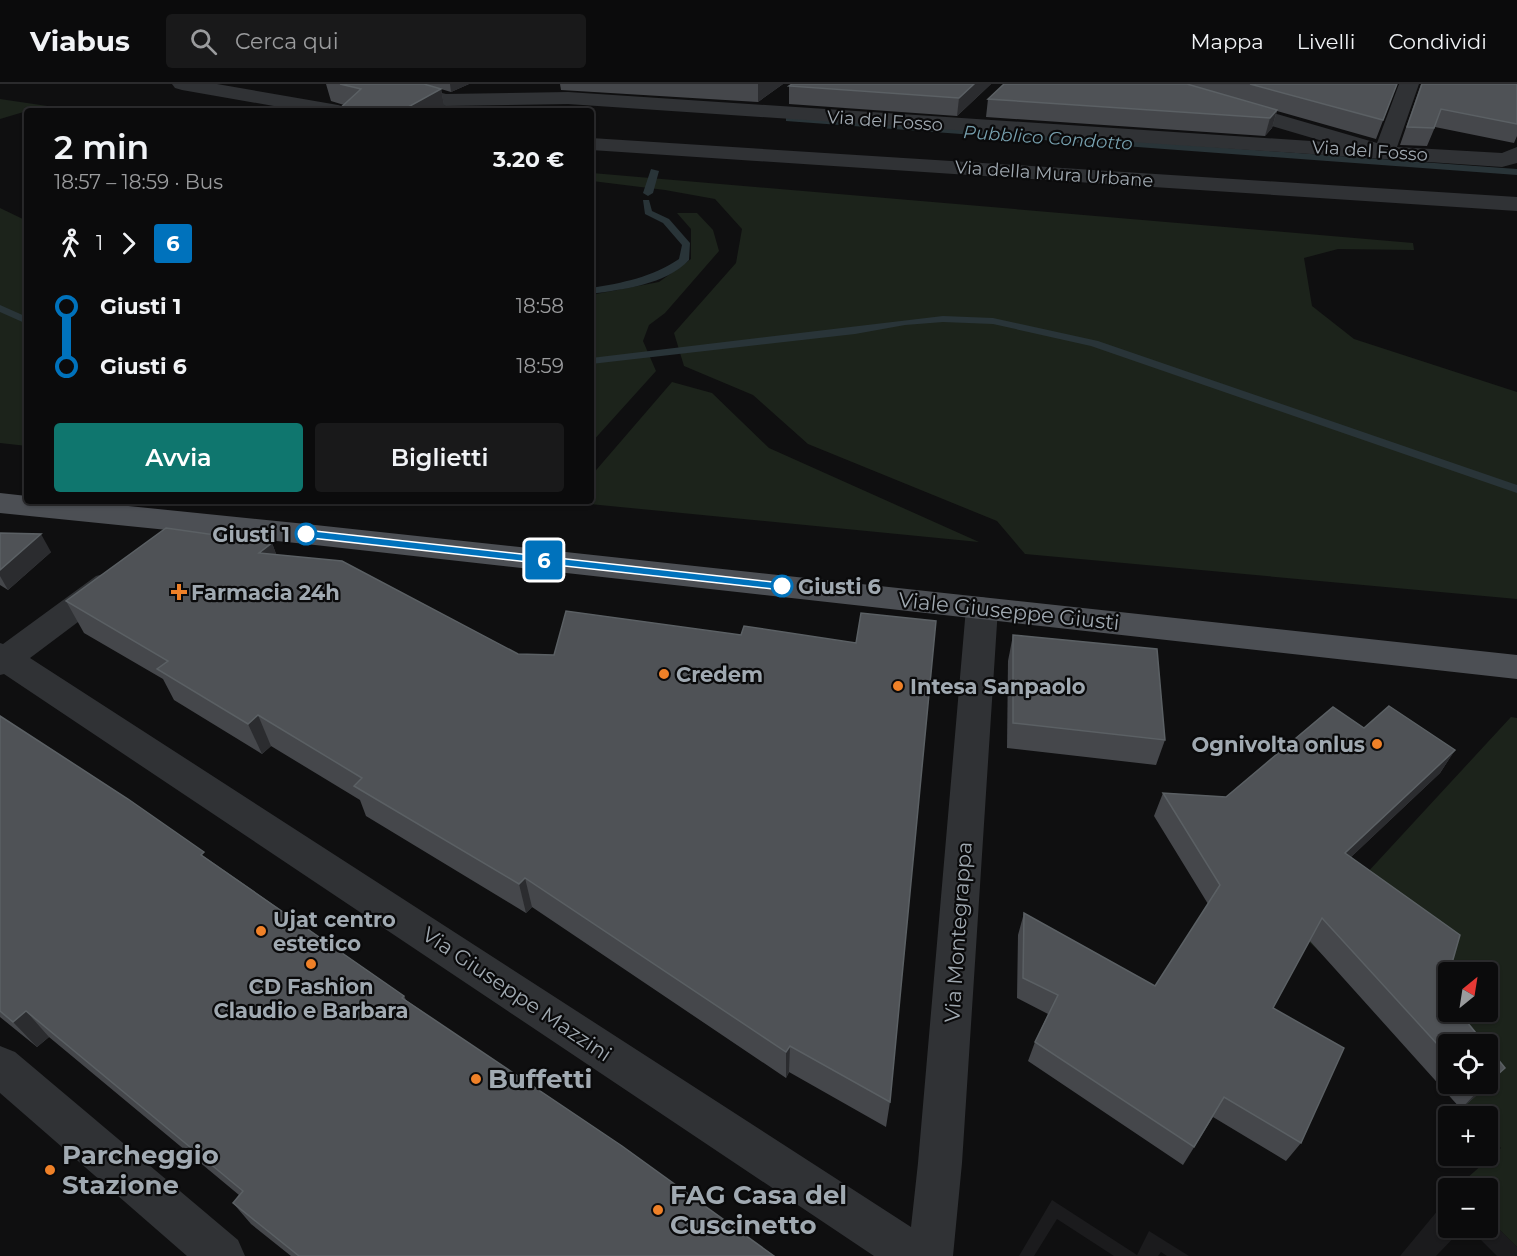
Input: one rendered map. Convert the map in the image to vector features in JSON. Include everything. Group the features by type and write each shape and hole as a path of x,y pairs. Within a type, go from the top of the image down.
{"main road":[{"name":"Viale Giuseppe Giusti","path":"0,503 1517,667"}],"street":[{"path":"182,84 324,108"},
{"path":"277,84 287,88 310,105"},
{"name":"Via del Fosso","path":"387,84 426,97 467,101 531,97 1502,160 1517,154"},
{"path":"467,101 514,84"},
{"path":"531,97 572,84"},
{"path":"1151,84 1201,90 1384,152 1409,84"},
{"path":"762,112 790,91"},
{"path":"961,126 984,105"},
{"name":"Via della Mura Urbane","path":"594,144 1517,204"},
{"path":"155,548 189,522"},
{"path":"2,659 128,568"},
{"name":"Via Montegrappa","path":"930,1256 940,1163 982,608"},
{"name":"Via Giuseppe Mazzini","path":"2,659 914,1256"},
{"path":"0,1066 222,1256"}],"shaded area":[{"path":"0,99 61,108 24,108 24,112 0,119"},
{"path":"594,173 1413,243 1414,250 1338,249 1304,258 1312,306 1354,339 1517,392 1517,599 1025,554 997,521 808,444 753,395 684,366 674,333 736,263 742,229 715,199 594,181"},
{"path":"0,208 24,220 24,446 0,443"},
{"path":"677,213 697,213 713,230 719,251 665,313 649,325 643,341 656,371 594,440 594,294 659,282 691,259 691,229"},
{"path":"672,382 712,393 769,448 979,542 590,504 594,504 594,473"},
{"path":"1511,717 1517,718 1517,1247 1498,1228 1498,1178 1467,1178 1481,1166 1498,1166 1498,1151 1501,1148 1498,1145 1498,1106 1464,1106 1477,1094 1498,1094 1498,1034 1438,1036 1326,958 1306,939"},
{"path":"1052,1200 1137,1255 1149,1231 1189,1256 1167,1256 1161,1252 1158,1256 1114,1256 1057,1219 1034,1256 1019,1256"},
{"path":"1438,1210 1438,1238 1453,1238 1436,1256 1400,1256"},
{"path":"1498,1228 1517,1247 1517,1256 1497,1256 1479,1238 1498,1238"}],"building":[{"path":"340,84 424,84 441,89 406,108 340,108 361,89"},
{"path":"792,84 974,84 959,98 789,86"},
{"path":"1004,84 1187,84 1277,110 1270,118 988,99"},
{"path":"1250,84 1397,84 1383,120"},
{"path":"1422,84 1517,84 1517,124 1441,109 1434,128 1407,127"},
{"path":"166,528 272,543 259,553 342,561 518,654 554,655 566,611 741,635 744,626 856,643 861,613 936,621 890,1102 790,1046 786,1052 525,878 519,884 354,786 362,778 258,715 248,724 157,669 168,661 66,601"},
{"path":"0,533 41,534 0,570"},
{"path":"1013,635 1157,649 1165,740 1013,723"},
{"path":"1389,706 1455,750 1345,853 1460,935 1452,962 1438,962 1438,1022 1467,1022 1477,1034 1438,1034 1438,1045 1322,918 1273,1008 1344,1048 1301,1143 1224,1097 1194,1147 1035,1042 1058,995 1023,978 1024,913 1155,986 1220,885 1163,793 1226,797 1333,707 1364,728"},
{"path":"0,716 128,799 204,852 201,855 404,996 402,998 622,1146 774,1256 299,1256 233,1203 243,1191 26,1011 13,1022 0,1011"},
{"path":"1498,1059 1505,1068 1498,1074"}],"waterway":[{"name":"Pubblico Condotto","path":"789,119 1517,172"},
{"path":"648,193 654,171"},
{"path":"594,291 640,282 684,260 687,245 666,221 648,212 646,202"},
{"path":"0,308 24,320"},
{"path":"594,361 855,331 905,322 943,319 993,321 1094,343 1517,489"}],"bus line":[{"name":"6","path":"306,534 782,586"}],"place":[{"name":"Giusti 1","path":"306,534"},
{"name":"Giusti 6","path":"782,586"},
{"name":"Farmacia 24h","path":"179,592"},
{"name":"Credem","path":"664,674"},
{"name":"Intesa Sanpaolo","path":"898,686"},
{"name":"Ognivolta onlus","path":"1377,744"},
{"name":"Ujat centro estetico","path":"261,931"},
{"name":"CD Fashion Claudio e Barbara","path":"311,964"},
{"name":"Buffetti","path":"476,1079"},
{"name":"Parcheggio Stazione","path":"50,1170"},
{"name":"FAG Casa del Cuscinetto","path":"658,1210"}]}
